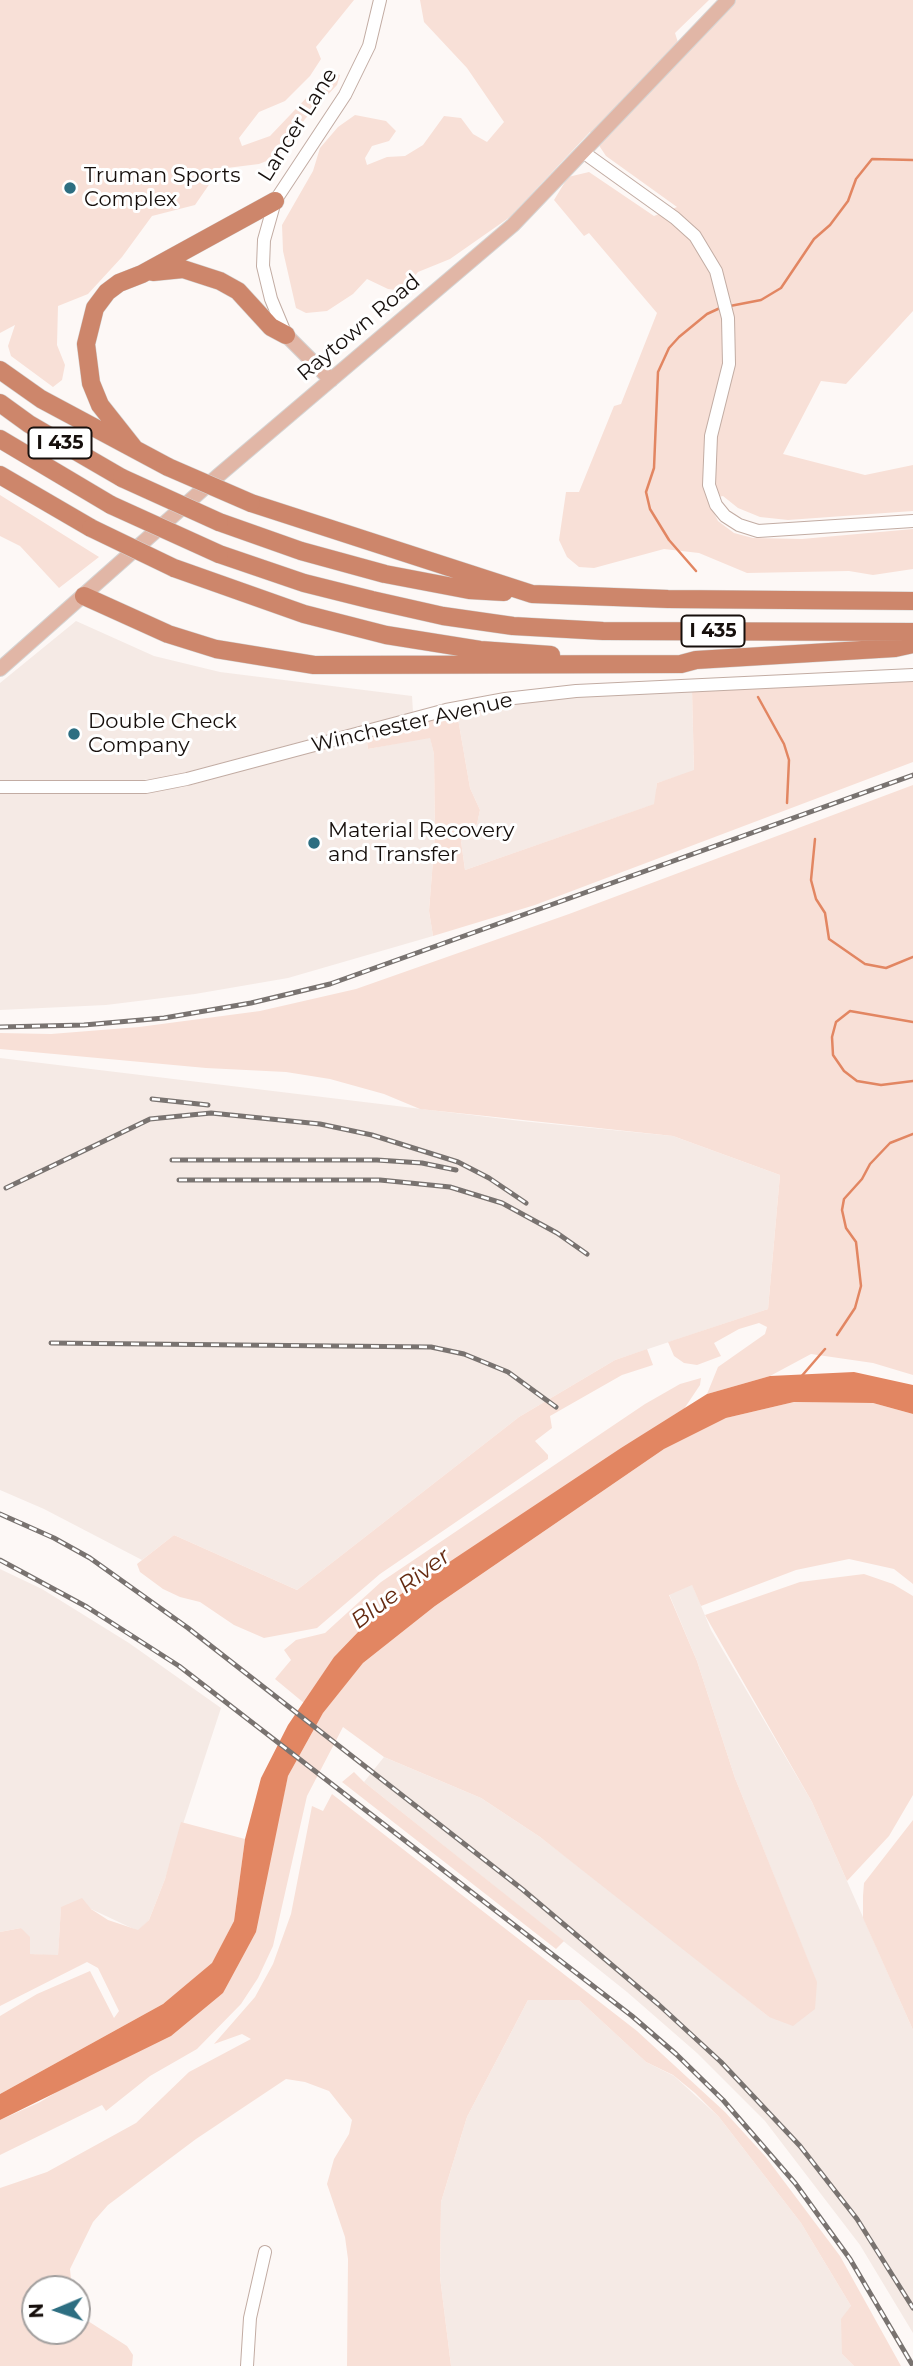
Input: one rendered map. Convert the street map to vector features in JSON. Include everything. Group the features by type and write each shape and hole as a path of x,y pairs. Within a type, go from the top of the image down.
{"highway":[{"path":"134,448 100,405 91,383 86,344 95,308 107,292 275,201"},
{"path":"142,274 164,269 200,272 238,291 271,327 286,335"},
{"path":"0,370 41,399 168,467 251,503 532,594"},
{"name":"I 435","path":"0,403 29,424 122,478 219,522 301,551 385,574 469,590 532,594 668,599 913,601"},
{"name":"I 435","path":"0,439 111,505 219,554 304,583 443,616 513,626 603,631 913,632"},
{"path":"0,475 91,528 174,568 304,614 386,635 480,650 578,657 681,656 696,660"},
{"path":"83,596 168,634 216,649 314,665 681,664 696,660 895,648 913,644"}],"main road":[{"name":"Raytown Road","path":"0,669 513,225 728,0"},
{"name":"Lancer Lane","path":"286,335 331,380"}],"street":[{"name":"Lancer Lane","path":"286,335 271,299 263,266 264,240 275,201 345,95 369,46 380,0"},
{"path":"583,152 676,218 706,251 718,279 729,329 729,364 710,436 708,458 709,485 716,505 725,516 738,525 758,531 913,521"},
{"name":"Winchester Avenue","path":"0,787 146,787 187,779 446,710 505,699 576,691 913,675"},
{"path":"247,2366 250,2318 265,2252"}],"shaded area":[{"name":"Truman Sports Complex","path":"0,0 354,0 316,47 321,59 310,76 285,101 259,112 239,138 242,146 270,136 331,72 340,75 337,85 305,119 279,156 259,164 227,168 215,176 195,205 152,216 122,257 88,294 58,306 57,345 65,365 62,380 53,387 11,356 8,346 15,325 0,333"},
{"path":"420,0 709,0 675,33 682,55 736,0 913,0 913,311 846,384 821,381 783,454 865,475 913,465 913,511 788,520 760,517 738,508 723,496 707,499 718,521 734,533 753,538 802,539 913,529 913,569 873,575 849,571 747,573 699,553 664,549 594,568 579,567 567,557 559,540 566,492 579,492 614,406 621,404 657,313 589,233 584,236 554,200 568,177 589,172 654,216 677,207 606,156 590,132 510,217 450,259 418,272 402,291 388,289 367,279 353,294 327,311 306,313 296,308 283,251 282,225 313,171 320,148 338,127 355,115 386,121 396,131 389,141 372,146 365,158 367,165 387,157 405,156 423,145 444,116 461,118 473,134 487,142 504,122 467,68 424,22"},
{"path":"0,495 99,557 59,588 20,546 0,536"},
{"path":"76,621 154,656 220,672 412,696 413,712 169,777 125,782 0,781 0,683"},
{"path":"913,680 913,762 535,905 433,936 429,911 435,835 434,754 430,738 368,749 366,735 457,713 470,788 480,810 477,824 461,841 465,870 654,804 657,783 694,770 692,690"},
{"path":"692,690 694,771 657,783 655,804 465,870 461,841 477,824 480,810 470,788 457,713 552,699"},
{"path":"366,735 368,749 430,737 434,754 435,836 429,911 433,936 288,978 195,994 106,1005 0,1010 0,793 123,794 184,787"},
{"path":"913,785 913,1375 873,1363 811,1354 770,1376 707,1394 718,1367 765,1334 767,1327 759,1323 739,1329 714,1343 721,1356 697,1365 684,1363 674,1356 668,1342 768,1309 780,1175 673,1136 420,1109 384,1094 330,1079 286,1072 206,1068 0,1049 0,1033 51,1034 139,1027 260,1011 356,989 569,914"},
{"path":"0,1058 521,1121 673,1136 780,1175 768,1309 615,1360 519,1417 297,1590 174,1535 142,1560 44,1509 0,1490"},
{"path":"647,1349 653,1365 622,1375 550,1416 552,1428 535,1441 548,1455 548,1459 380,1574 317,1628 264,1638 234,1625 200,1602 163,1589 140,1572 137,1564 174,1535 297,1590 519,1417 615,1360"},
{"name":"Blue River","path":"854,1372 913,1385 913,1414 873,1403 794,1402 726,1418 664,1449 435,1606 363,1663 323,1713 288,1776 256,1932 223,1993 171,2036 0,2120 0,2094 163,2004 212,1963 234,1921 245,1839 261,1778 288,1725 334,1657 383,1606 707,1394 770,1376"},
{"path":"701,1378 700,1385 684,1409 383,1606 334,1657 304,1703 275,1679 291,1660 284,1650 296,1640 325,1633 381,1582 645,1404 680,1384"},
{"path":"794,1402 873,1403 913,1414 913,1584 894,1569 849,1559 796,1570 701,1606 692,1585 669,1595 697,1661 735,1778 817,1982 815,2009 793,2026 769,2017 540,1837 481,1798 384,1757 343,1727 307,1796 273,1946 258,1978 241,2004 197,2049 150,2076 106,2111 102,2105 0,2155 0,2120 40,2102 223,1993 272,1847 288,1776 323,1713 363,1663 435,1606 664,1449 726,1418"},
{"path":"0,1569 42,1589 129,1643 221,1708 149,1920 138,1931 91,1909 61,1908 58,1956 30,1954 21,1928 0,1932"},
{"path":"864,1574 893,1584 913,1596 913,1795 889,1836 847,1881 812,1802 705,1615 800,1582"},
{"path":"692,1584 711,1630 812,1802 913,2030 913,2333 860,2245 765,2121 697,2053 627,1992 364,1782 384,1757 481,1798 540,1837 769,2017 816,1981 735,1778 697,1661 669,1594"},
{"path":"354,1772 564,1941 556,1949 342,1782"},
{"path":"332,1794 637,2031 725,2112 765,2156 840,2256 901,2366 854,2366 842,2354 841,2319 851,2306 801,2223 719,2117 695,2093 673,2075 646,2062 579,2000 528,2000 467,2117 441,2202 440,2277 451,2366 347,2366 348,2259 345,2237 327,2184 334,2159 349,2134 352,2120 329,2091 305,2082 286,2079 196,2139 108,2205 93,2222 70,2269 71,2275 21,2275 21,2345 91,2345 91,2323 127,2346 133,2355 132,2366 0,2366 0,2188 47,2172 136,2123 189,2072 251,2039 242,2034 214,2044 255,1997 273,1964 291,1914 312,1806 323,1811"},
{"path":"913,1820 913,2030 863,1918 863,1896 864,1883"},
{"path":"181,1822 245,1839 234,1921 212,1964 163,2004 0,2094 0,2016 37,1994 90,1971 114,2018 119,2011 98,1968 87,1962 0,2006 0,1932 21,1928 30,1937 30,1954 58,1955 61,1907 82,1898 91,1909 108,1920 138,1930 149,1920 165,1879"},
{"path":"528,2000 579,2000 646,2062 674,2076 719,2117 801,2223 851,2306 842,2354 854,2366 451,2366 440,2277 441,2202 467,2117"}],"waterway":[{"path":"730,306 761,300 781,288 814,239 830,225 848,201 856,179 872,159 913,160"},
{"path":"696,571 669,540 650,509 646,492 654,468 658,372 669,348 679,337 707,314 720,308"},
{"path":"758,697 784,744 789,760 787,803"},
{"path":"815,839 811,880 816,899 825,913 829,939 865,964 886,968 913,957"},
{"path":"913,1022 850,1011 836,1022 832,1037 833,1055 844,1071 857,1081 881,1085 913,1081"},
{"path":"837,1335 855,1308 861,1286 856,1242 846,1228 842,1210 844,1199 862,1179 870,1164 890,1143 913,1134"},
{"path":"800,1378 825,1349"}],"railway":[{"path":"0,1027 84,1025 164,1018 251,1003 330,984 913,775"},
{"path":"152,1099 208,1105"},
{"path":"6,1188 150,1119 211,1113 320,1124 372,1135 458,1162 489,1178 526,1203"},
{"path":"172,1160 377,1160 422,1163 456,1170"},
{"path":"179,1180 380,1180 450,1187 502,1203 557,1233 587,1254"},
{"path":"51,1343 431,1347 464,1354 508,1372 556,1407"},
{"path":"0,1514 54,1538 90,1558 188,1628 522,1889 658,2004 721,2062 800,2146 857,2219 913,2308"},
{"path":"0,1560 87,1607 179,1666 632,2016 676,2054 723,2100 795,2183 850,2259 913,2366"}],"place":[{"name":"Truman Sports Complex","path":"70,188"},
{"name":"Double Check Company","path":"74,734"},
{"name":"Material Recovery and Transfer","path":"314,843"}]}
